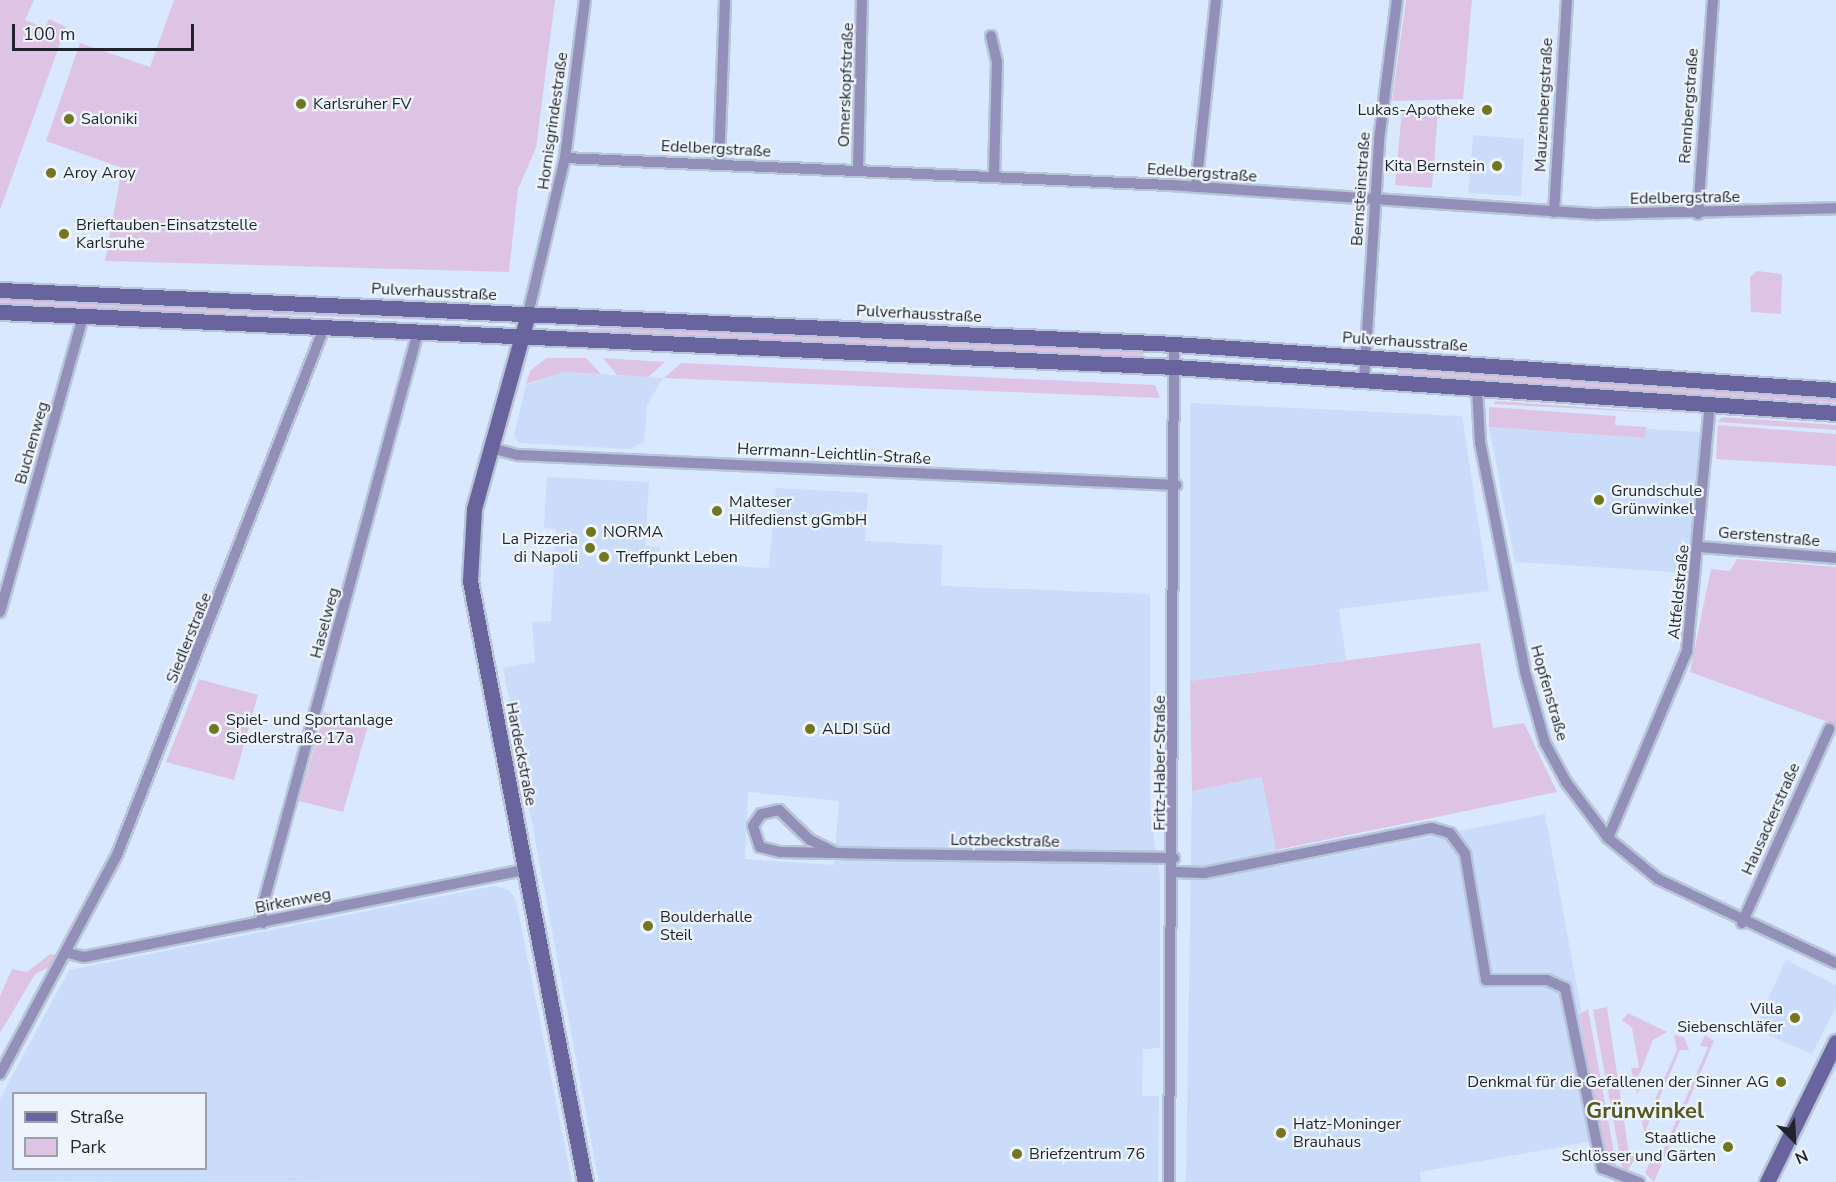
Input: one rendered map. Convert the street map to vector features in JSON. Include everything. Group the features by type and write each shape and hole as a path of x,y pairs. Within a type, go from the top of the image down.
{"main road":[{"name":"Pulverhausstraße","path":"0,290 1174,344 1836,390"},
{"path":"0,312 1174,367 1836,413"},
{"name":"Hardeckstraße","path":"528,314 524,337 472,519 470,581 585,1182"},
{"path":"1767,1182 1836,1042"}],"street":[{"name":"Hornisgrindestraße","path":"528,314 565,158 585,0"},
{"path":"719,164 725,0"},
{"name":"Omerskopfstraße","path":"858,171 862,0"},
{"path":"1196,187 1216,0"},
{"name":"Bernsteinstraße","path":"1364,381 1374,200 1397,0"},
{"name":"Mauzenbergstraße","path":"1554,212 1567,0"},
{"name":"Rennbergstraße","path":"1698,214 1713,0"},
{"path":"992,36 997,62 994,176"},
{"name":"Edelbergstraße","path":"565,158 1196,187 1554,212 1698,214 1836,208"},
{"name":"Buchenweg","path":"0,612 83,317"},
{"name":"Siedlerstraße","path":"0,1074 68,953 137,808 324,328"},
{"name":"Haselweg","path":"263,923 261,912 418,332"},
{"name":"Fritz-Haber-Straße","path":"1169,1182 1174,872 1176,485 1174,344"},
{"name":"Hopfenstraße","path":"1477,388 1480,442 1538,720 1556,767 1608,838 1658,879 1742,922 1836,963"},
{"name":"Altfeldstraße","path":"1608,838 1688,651 1700,547 1710,404"},
{"name":"Herrmann-Leichtlin-Straße","path":"491,448 518,455 1176,485"},
{"name":"Gerstenstraße","path":"1700,547 1836,558"},
{"name":"Hausackerstraße","path":"1742,922 1829,729"},
{"name":"Lotzbeckstraße","path":"836,853 810,840 779,810 761,814 753,826 755,840 768,850 836,853 1174,858"},
{"path":"1174,872 1204,873 1432,828 1450,832 1465,854 1486,980 1547,980 1565,988 1602,1168 1639,1182"},
{"name":"Birkenweg","path":"68,953 84,957 525,870"}],"shaded area":[{"name":"Kita Bernstein","path":"1473,135 1524,139 1521,196 1468,193"},
{"path":"563,372 663,378 647,405 644,442 630,449 519,443 514,435 526,385"},
{"path":"1190,403 1462,416 1489,591 1339,609 1346,660 1190,681"},
{"name":"Grundschule Grünwinkel","path":"1489,427 1645,438 1646,429 1700,432 1689,573 1515,562"},
{"path":"547,477 649,482 645,546 660,547 660,561 769,568 776,488 868,493 865,541 942,545 941,586 1150,594 1150,810 1160,878 1160,1048 1143,1049 1142,1096 1159,1096 1158,1182 599,1182 503,668 535,662 532,622 551,621 556,529 544,528","holes":["748,792 839,801 834,865 745,859"]},
{"name":"Hatz-Moninger Brauhaus","path":"1263,777 1280,866 1545,814 1605,1139 1420,1172 1421,1182 1186,1182 1192,791"},
{"path":"494,886 509,890 516,900 572,1182 0,1181 0,1099 69,970"},
{"name":"Villa Siebenschläfer","path":"1786,960 1836,985 1836,1007 1812,1054 1754,1029"}],"green space":[{"path":"0,0 34,0 25,20 45,28 49,19 66,27 0,210"},
{"name":"Karlsruher FV","path":"174,0 555,0 536,148 518,189 509,272 105,261 122,168 46,141 80,43 150,67"},
{"path":"1406,0 1472,0 1463,99 1392,101"},
{"path":"1402,110 1438,113 1432,188 1395,185"},
{"path":"1757,271 1782,274 1781,314 1751,312 1750,277"},
{"path":"0,297 490,319 490,322 0,306"},
{"path":"690,328 1144,349 1143,358 564,329"},
{"path":"546,358 586,358 601,374 564,372 526,384 530,371"},
{"path":"603,358 665,362 648,377 617,375"},
{"path":"681,363 1155,385 1160,398 664,378"},
{"path":"1397,366 1836,397 1836,403 1397,376"},
{"path":"1496,401 1696,415 1493,404"},
{"path":"1489,407 1616,416 1615,425 1646,427 1645,438 1489,427"},
{"path":"1722,417 1836,425 1836,430 1718,422"},
{"path":"1718,425 1836,434 1836,466 1716,459"},
{"path":"1737,559 1836,567 1836,725 1690,672 1711,569 1730,571"},
{"path":"1480,643 1493,728 1524,723 1557,792 1276,850 1262,777 1192,791 1190,681"},
{"name":"Spiel- und Sportanlage Siedlerstraße 17a","path":"199,679 258,695 234,780 166,762"},
{"path":"324,712 368,726 343,812 299,801"},
{"path":"50,954 57,955 51,966 35,974 0,1033 0,996 12,969 27,972"},
{"path":"1607,1007 1629,1154 1639,1152 1628,1170 1622,1167 1593,1010"},
{"path":"1588,1009 1615,1167 1604,1156 1579,1015"},
{"path":"1628,1013 1667,1032 1653,1040 1636,1083 1644,1085 1637,1093 1631,1068 1639,1068 1632,1028 1622,1020"},
{"path":"1674,1035 1684,1037 1689,1050 1680,1050 1646,1129 1652,1136 1647,1140 1640,1116 1648,1115 1677,1050"},
{"path":"1705,1035 1714,1041 1654,1182 1645,1173 1651,1159 1660,1158 1708,1047 1700,1046"}],"place":[{"name":"Karlsruher FV","path":"301,104"},
{"name":"Lukas-Apotheke","path":"1487,110"},
{"name":"Saloniki","path":"69,119"},
{"name":"Kita Bernstein","path":"1497,166"},
{"name":"Aroy Aroy","path":"51,173"},
{"name":"Brieftauben-Einsatzstelle Karlsruhe","path":"64,234"},
{"name":"Grundschule Grünwinkel","path":"1599,500"},
{"name":"Malteser Hilfedienst gGmbH","path":"717,511"},
{"name":"NORMA","path":"591,532"},
{"name":"La Pizzeria di Napoli","path":"590,548"},
{"name":"Treffpunkt Leben","path":"604,557"},
{"name":"Spiel- und Sportanlage Siedlerstraße 17a","path":"214,729"},
{"name":"ALDI Süd","path":"810,729"},
{"name":"Boulderhalle Steil","path":"648,926"},
{"name":"Villa Siebenschläfer","path":"1795,1018"},
{"name":"Denkmal für die Gefallenen der Sinner AG","path":"1781,1082"},
{"name":"Hatz-Moninger Brauhaus","path":"1281,1133"},
{"name":"Staatliche Schlösser und Gärten","path":"1728,1147"},
{"name":"Briefzentrum 76","path":"1017,1154"}],"district":[{"name":"Grünwinkel","path":"1645,1112"}]}
